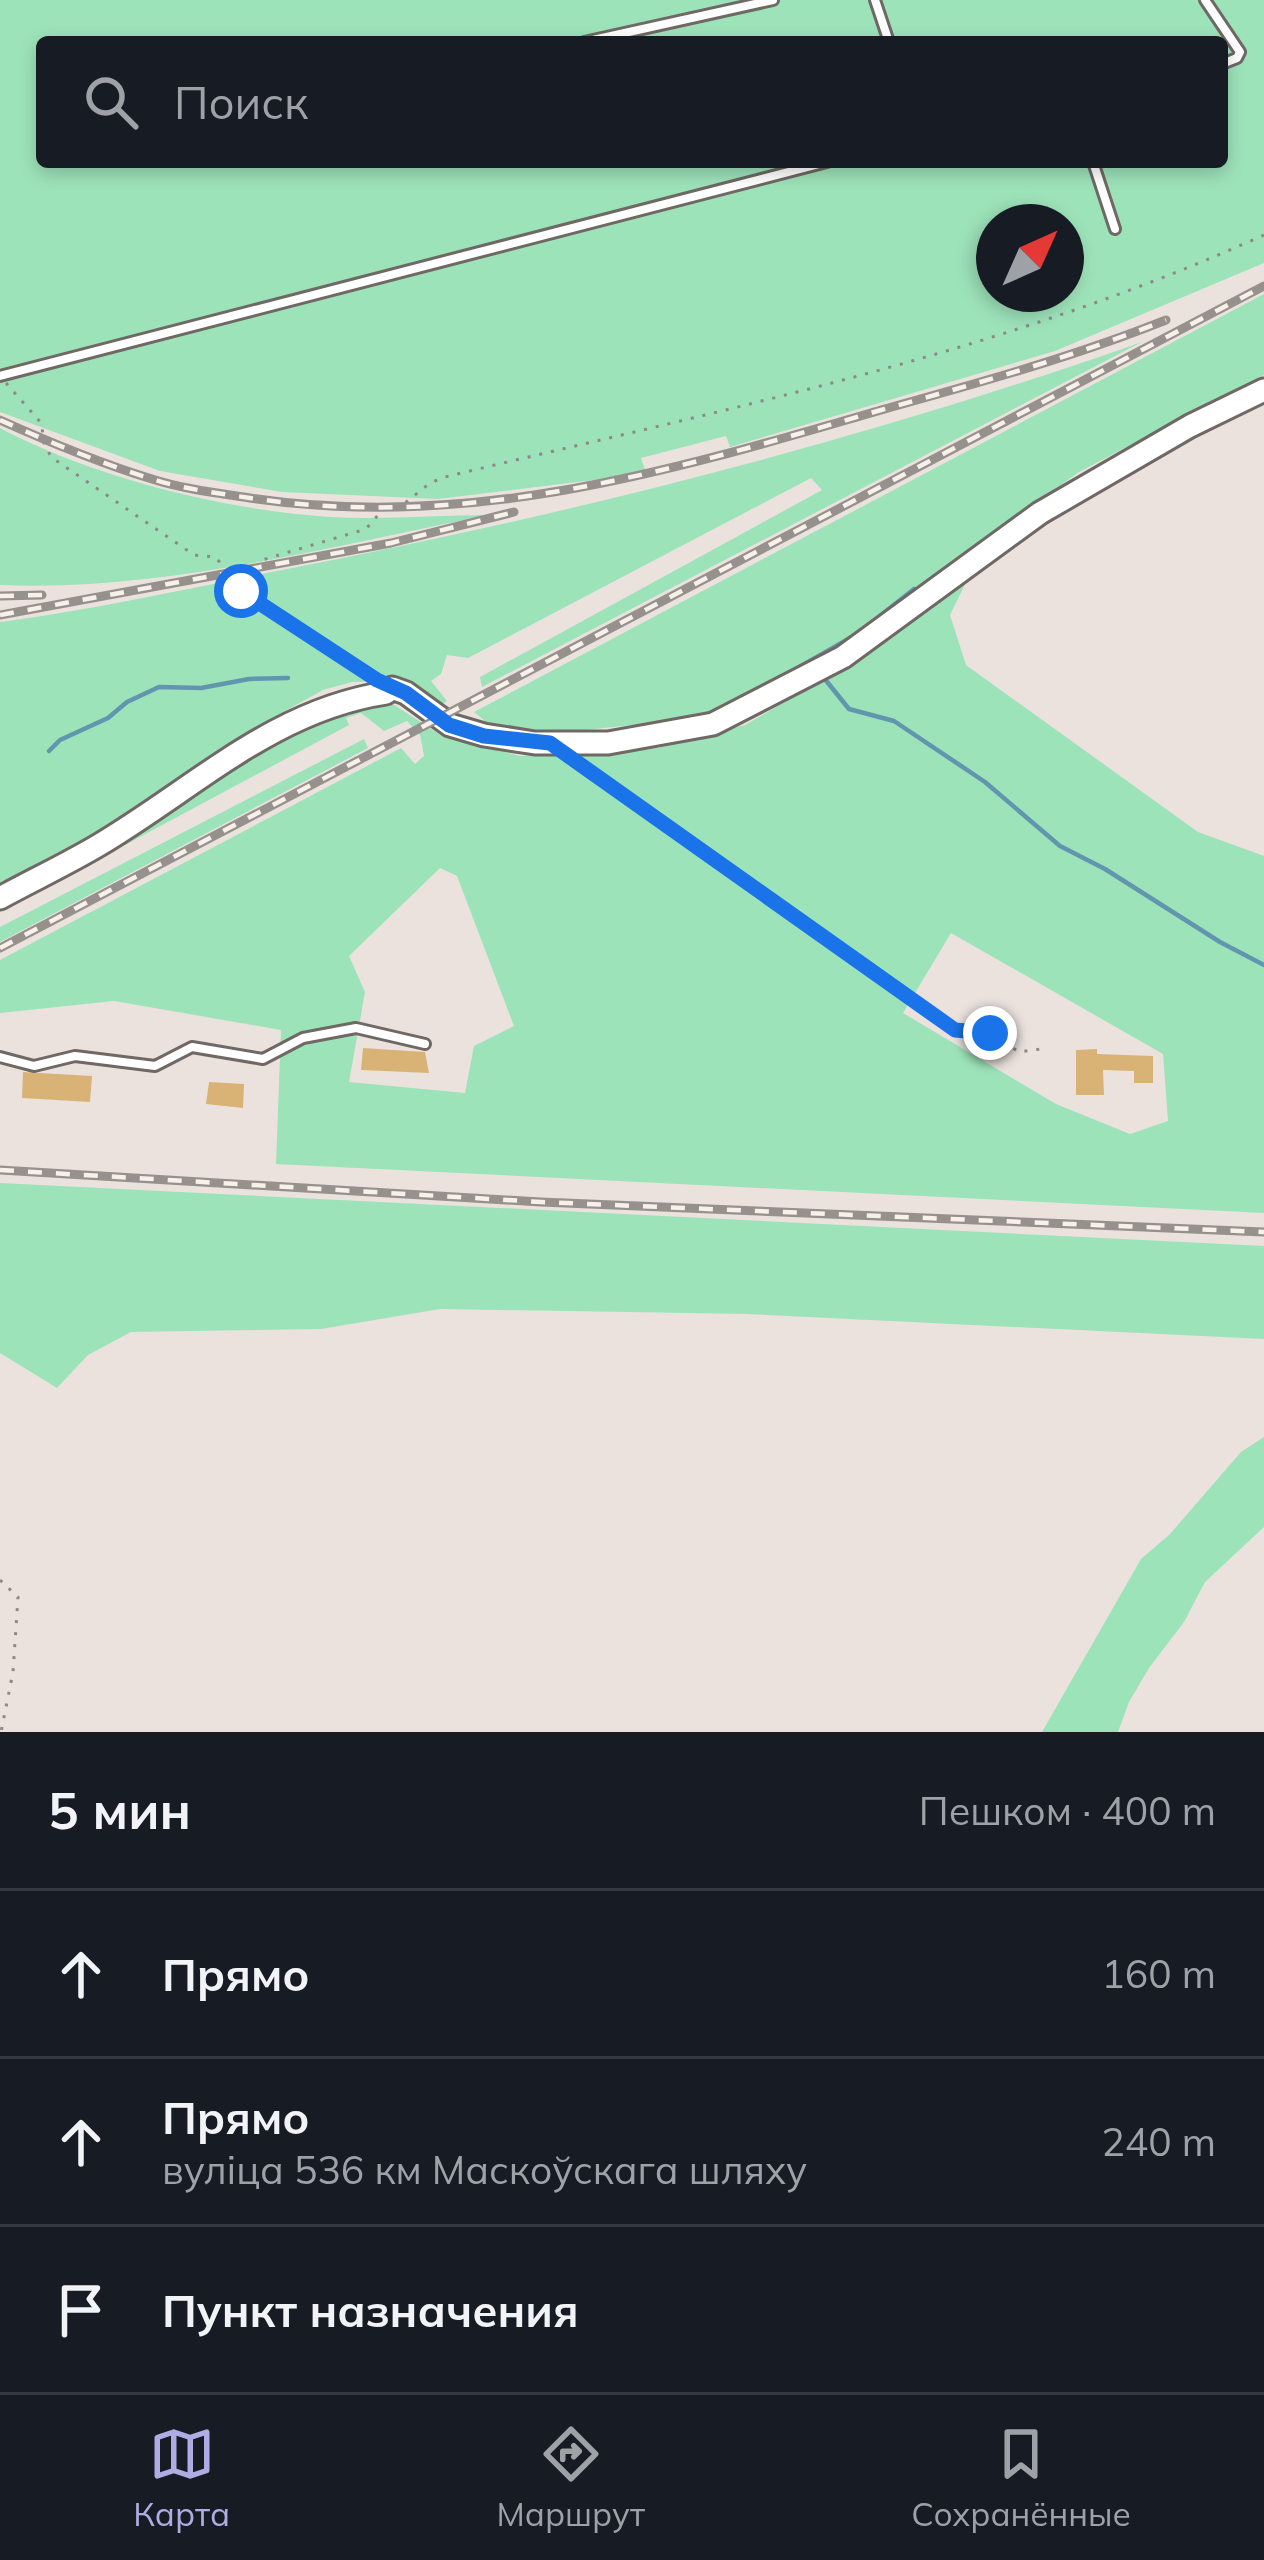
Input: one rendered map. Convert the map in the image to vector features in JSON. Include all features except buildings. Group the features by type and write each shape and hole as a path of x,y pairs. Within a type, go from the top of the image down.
{"street":[{"path":"0,898 99,845 273,729 330,705 392,688 449,725 484,736 550,743 608,743 728,719 843,657 1040,513 1156,445 1264,390"}],"lane":[{"path":"611,36 773,0"},
{"path":"875,0 888,36"},
{"path":"1205,0 1240,52 1228,62"},
{"path":"1,376 804,168"},
{"path":"1095,168 1114,230"},
{"path":"0,1057 34,1066 75,1056 154,1066 192,1047 263,1059 303,1037 356,1028 425,1044"}],"path":[{"path":"239,583 262,560 367,530 388,505 405,503 430,482 735,405 786,398 959,350 1179,274 1264,236"},
{"path":"1,376 42,424 51,458 194,555 214,557 241,591 392,688"},
{"path":"550,743 955,1030 990,1033 1019,1052 1048,1048"},
{"path":"0,1580 18,1597 14,1672 2,1732"}],"green space":[{"path":"0,0 1264,0 1264,263 1055,351 730,447 726,436 641,458 645,470 618,477 438,499 282,492 160,471 0,412"},
{"path":"1264,294 1264,375 1079,472 857,634 764,690 705,717 549,734 491,726 474,712"},
{"path":"1142,342 482,687 480,677 822,490 811,478 468,658 447,655 441,674 431,681 447,701 438,707 392,681 352,682 323,690 240,736 86,845 0,890 0,622 396,547 611,498 931,411"},
{"path":"0,428 118,476 248,507 351,518 490,515 185,574 62,585 0,585"},
{"path":"970,574 950,615 966,665 1198,832 1264,856 1264,1213 276,1164 281,1030 114,1001 0,1013 0,960 401,748 415,764 424,756 420,735 407,721 384,731 361,713 346,718 349,725 0,912 262,745 334,710 388,701 439,734 520,756 658,748 745,725 852,663","holes":["440,868 457,876 514,1026 474,1046 465,1093 349,1082 365,992 349,956","951,933 1163,1054 1168,1121 1130,1134 1056,1104 903,1013"]},
{"path":"364,739 368,748 0,942 0,927"},
{"path":"0,1183 1264,1246 1264,1339 746,1314 440,1309 321,1329 131,1332 88,1355 57,1388 0,1353"},
{"path":"1264,1437 1264,1527 1205,1582 1184,1622 1129,1702 1118,1732 1042,1732 1141,1559 1170,1534 1241,1452"}],"waterway":[{"path":"789,673 857,634 914,589"},
{"path":"49,751 60,740 159,687 201,688 288,678"},
{"path":"824,678 849,709 894,721 985,782 1060,846 1264,965"}],"railway":[{"path":"0,948 1264,286"},
{"path":"0,420 133,473 213,492 332,506 491,501 570,489 725,454 1025,369 1166,320"},
{"path":"0,615 391,543 514,512"},
{"path":"0,596 42,595"},
{"path":"0,1170 541,1202 1264,1232"}],"route":[{"path":"241,591 377,680 406,693 449,725 484,736 550,743 955,1030 990,1033"}]}
